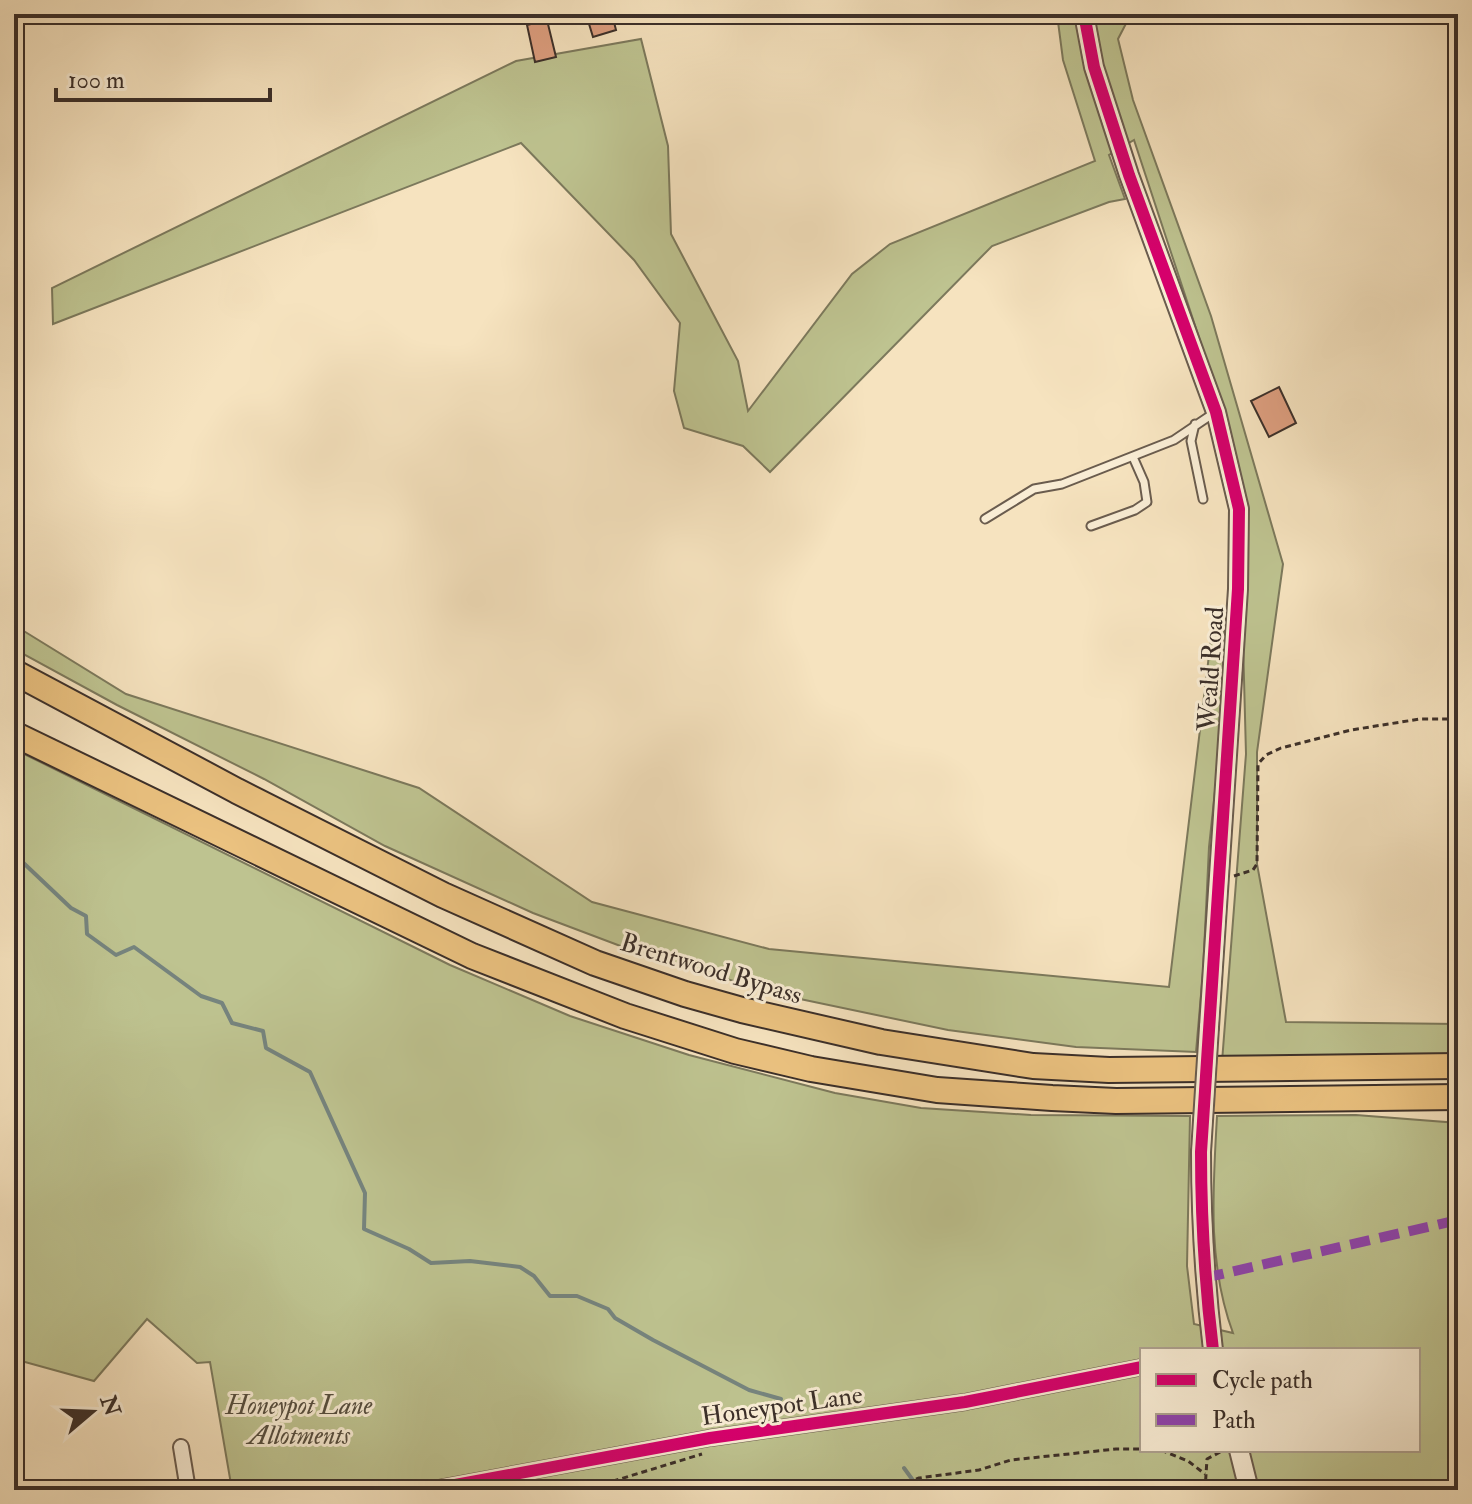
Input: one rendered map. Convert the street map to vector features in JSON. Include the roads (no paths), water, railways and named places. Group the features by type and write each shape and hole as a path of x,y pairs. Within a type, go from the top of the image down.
{"highway":[{"name":"Brentwood Bypass","path":"14,672 237,791 443,895 595,963 742,1010 881,1042 1033,1066 1109,1070 1458,1066"},
{"path":"14,734 472,956 625,1016 735,1051 811,1069 937,1090 1052,1098 1116,1101 1458,1097"}],"street":[{"name":"Weald Road","path":"1084,14 1094,67 1129,175 1216,412 1239,509 1238,589 1201,1152 1204,1278 1213,1348"},
{"name":"Honeypot Lane","path":"428,1490 710,1438 965,1402 1140,1367"},
{"path":"181,1447 188,1490"},
{"path":"1240,1452 1249,1490"}],"lane":[{"path":"985,519 1034,489 1062,484 1174,440 1216,412"},
{"path":"1195,424 1191,441 1203,499"},
{"path":"1091,526 1135,510 1147,502 1144,482 1133,457"}],"waterway":[{"path":"14,854 71,908 86,916 87,934 116,955 134,947 201,996 222,1003 232,1023 263,1031 266,1048 310,1072 365,1193 364,1229 409,1249 431,1263 470,1261 520,1267 534,1276 550,1296 577,1296 608,1309 615,1318 653,1340 749,1390 781,1399"},
{"path":"904,1468 920,1490"}],"park label":[{"name":"Honeypot Lane Allotments","path":"299,1421"}]}
